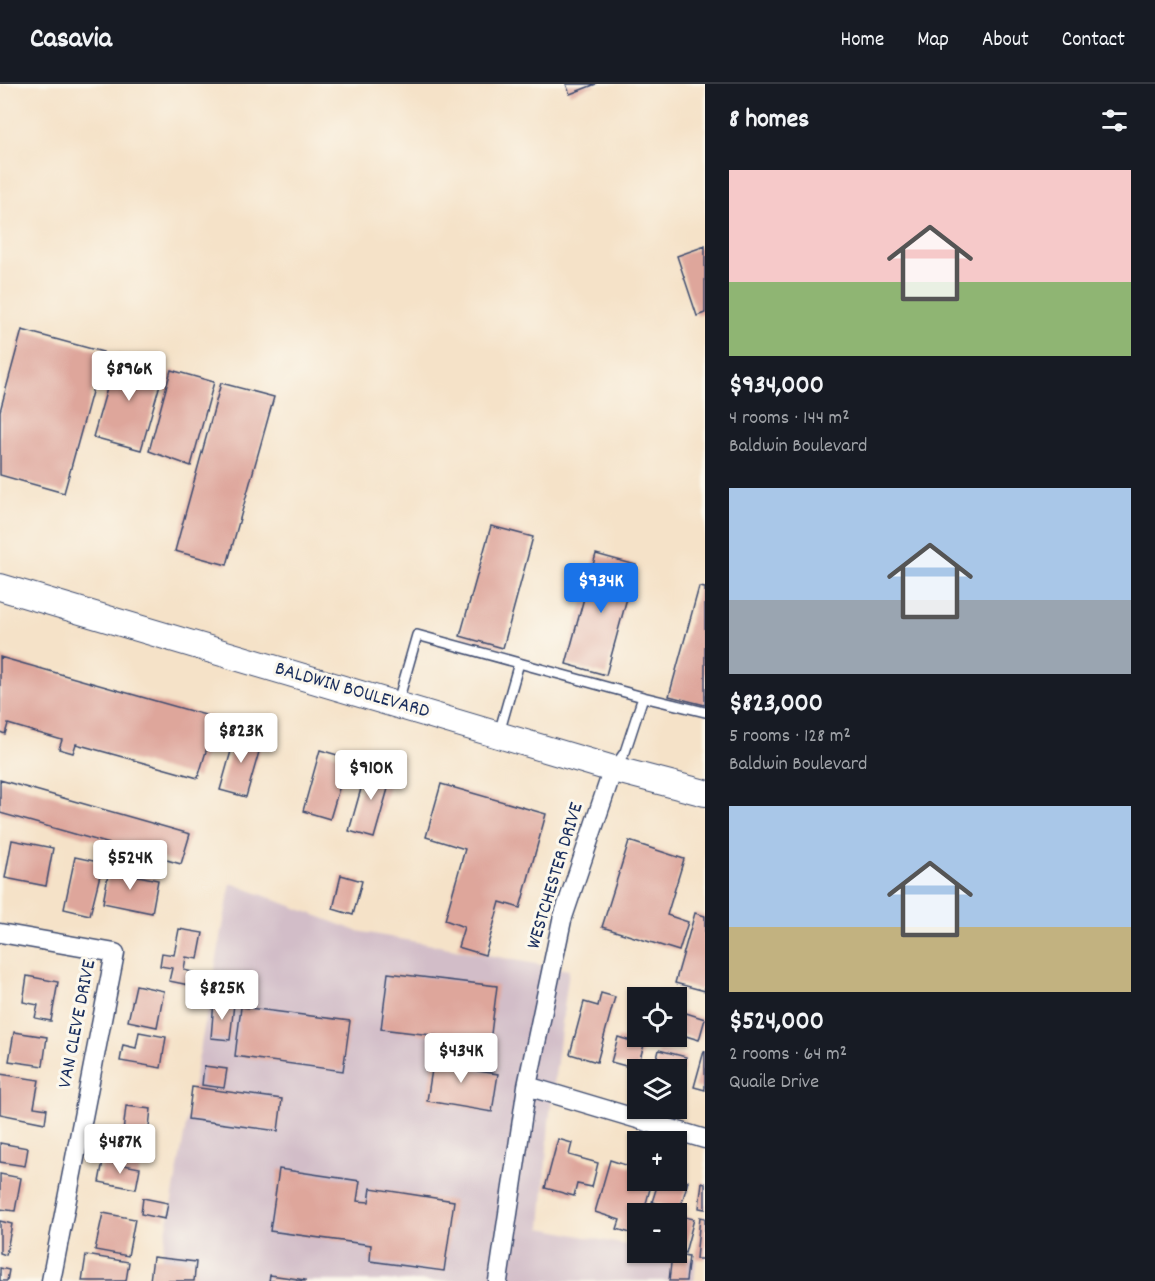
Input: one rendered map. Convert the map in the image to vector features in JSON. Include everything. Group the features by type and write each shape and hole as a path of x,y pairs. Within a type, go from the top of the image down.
{"main road":[{"name":"BALDWIN BOULEVARD","path":"0,587 613,769 705,793"}],"street":[{"name":"WESTCHESTER DRIVE","path":"498,1281 527,1086 562,920 613,769"},
{"name":"VAN CLEVE DRIVE","path":"0,933 115,953 51,1281"},
{"path":"527,1086 705,1139"}],"lane":[{"path":"397,705 417,635 705,712"},
{"path":"499,735 519,663"},
{"path":"613,769 625,752 643,697"}],"shaded area":[{"path":"231,883 357,931 569,970 549,1122 541,1228 627,1245 627,1263 687,1263 687,1257 696,1259 694,1281 157,1281"}],"building":[{"path":"566,84 596,84 570,94"},
{"path":"705,246 705,313 697,316 677,256"},
{"path":"22,330 103,352 64,493 0,475 0,411"},
{"path":"117,354 165,367 141,450 93,437"},
{"path":"171,370 214,382 191,466 149,451"},
{"path":"221,383 274,397 227,565 175,551"},
{"path":"491,526 533,537 503,648 460,636"},
{"path":"596,554 636,565 606,675 566,664"},
{"path":"699,587 705,588 705,705 669,696"},
{"path":"0,657 216,718 198,778 76,744 73,753 59,749 62,740 8,724 5,734 0,732"},
{"path":"237,730 263,738 246,797 220,790"},
{"path":"320,750 348,758 330,819 303,811"},
{"path":"368,764 393,771 374,838 349,831"},
{"path":"0,780 190,834 181,864 0,813"},
{"path":"441,784 546,814 520,908 500,902 485,955 458,947 464,927 445,920 465,849 426,837"},
{"path":"12,840 53,848 46,886 5,878"},
{"path":"629,841 684,859 667,915 688,922 679,951 602,927"},
{"path":"75,857 103,863 90,915 64,909"},
{"path":"109,870 158,880 152,913 103,903"},
{"path":"341,875 362,881 353,915 333,909"},
{"path":"695,913 705,916 705,991 675,983"},
{"path":"179,929 203,933 198,959 186,957 184,970 196,973 194,986 169,981 172,968 160,966 162,953 174,955"},
{"path":"388,973 497,986 490,1042 381,1029"},
{"path":"27,976 58,982 51,1021 35,1018 38,1005 23,1002"},
{"path":"136,985 164,991 157,1027 128,1021"},
{"path":"601,993 615,997 597,1062 570,1054 584,1002 598,1006"},
{"path":"214,1001 234,1004 230,1040 211,1038"},
{"path":"241,1007 350,1021 343,1071 235,1056"},
{"path":"687,1013 705,1019 699,1040 687,1036"},
{"path":"14,1032 47,1037 43,1066 9,1061"},
{"path":"139,1032 166,1037 161,1068 120,1061 123,1045 136,1048"},
{"path":"618,1037 627,1040 627,1047 643,1047 640,1059 627,1059 627,1066 611,1062"},
{"path":"659,1050 686,1057 686,1059 657,1059"},
{"path":"435,1051 461,1055 459,1068 498,1074 492,1112 427,1101"},
{"path":"705,1051 705,1090 694,1087"},
{"path":"204,1066 227,1069 224,1088 202,1085"},
{"path":"0,1074 39,1080 34,1107 47,1109 45,1123 0,1114"},
{"path":"192,1087 282,1099 278,1131 188,1119"},
{"path":"126,1106 151,1109 148,1136 123,1132"},
{"path":"558,1139 572,1143 569,1155 598,1163 592,1187 577,1184 574,1196 545,1188"},
{"path":"0,1143 28,1148 25,1166 0,1162"},
{"path":"610,1160 627,1165 627,1191 649,1191 646,1203 627,1203 627,1232 617,1229 620,1220 595,1212"},
{"path":"103,1161 140,1168 136,1189 99,1182"},
{"path":"279,1169 360,1181 357,1201 369,1202 371,1188 454,1201 444,1271 370,1261 371,1245 270,1231"},
{"path":"0,1174 21,1178 15,1211 0,1209"},
{"path":"702,1182 705,1183 705,1209 699,1208"},
{"path":"656,1191 685,1191 682,1203 652,1202"},
{"path":"143,1198 168,1203 165,1219 141,1214"},
{"path":"103,1213 135,1219 128,1256 95,1250"},
{"path":"687,1217 694,1219 687,1245"},
{"path":"700,1217 705,1218 705,1259 696,1259"},
{"path":"0,1221 12,1224 6,1255 0,1253"},
{"path":"86,1255 129,1262 126,1281 82,1281"},
{"path":"687,1256 689,1256 686,1281 669,1281 671,1263 687,1263"},
{"path":"153,1257 196,1262 194,1281 150,1281"},
{"path":"0,1268 9,1270 7,1281 0,1281"},
{"path":"270,1275 305,1280 305,1281 269,1281"}]}
